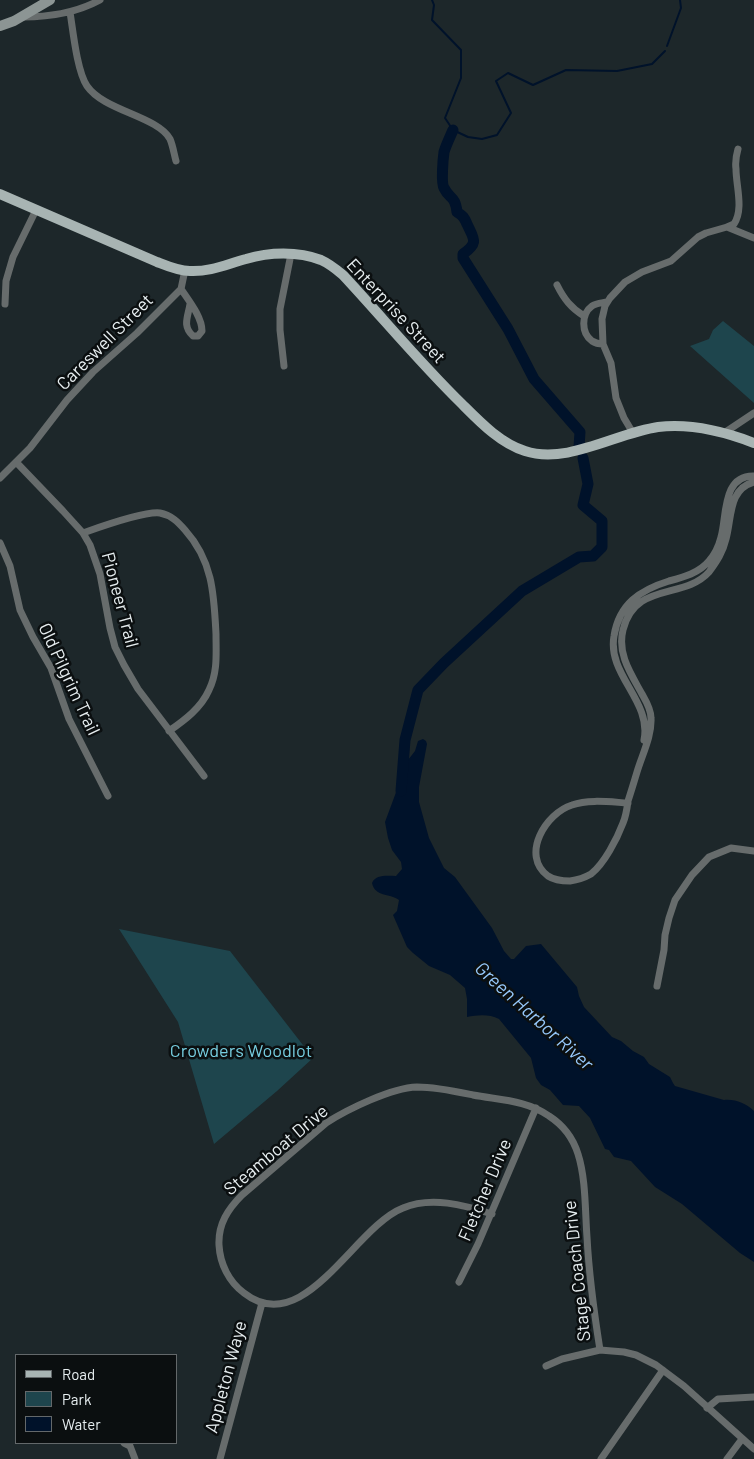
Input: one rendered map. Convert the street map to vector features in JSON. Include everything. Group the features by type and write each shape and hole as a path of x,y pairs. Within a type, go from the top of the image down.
{"main road":[{"path":"0,26 50,0"},
{"name":"Enterprise Street","path":"0,194 157,262 185,270 213,269 262,255 291,254 321,260 344,275 447,390 487,428 510,444 530,452 544,454 586,448 656,427 666,426 687,426 715,430 754,443"}],"street":[{"path":"20,17 43,17 70,12 100,0"},
{"path":"70,12 80,65 87,86 98,97 154,125 164,133 170,139 176,162"},
{"path":"633,434 616,398 610,363 604,344 602,319 608,302 625,282 642,272 671,261 698,237 734,224 738,216 739,206 736,167 738,149"},
{"path":"6,304 6,281 14,256 36,210"},
{"path":"727,227 754,238"},
{"path":"284,366 280,330 280,308 291,254"},
{"path":"185,270 181,290 190,304"},
{"path":"557,285 567,303 584,316"},
{"name":"Careswell Street","path":"0,478 31,447 66,400 86,379 181,290"},
{"path":"604,344 592,341 589,337 584,328 584,316 592,306 608,302"},
{"path":"724,432 754,413"},
{"name":"Pioneer Trail","path":"17,462 82,533 90,545 100,574 105,606 115,647 138,690 204,776"},
{"path":"639,765 645,735 645,719 637,700 622,676 615,658 613,644 614,632 621,612 642,592 690,584 704,571 718,562 726,540 729,503 733,486 749,476 754,476"},
{"path":"729,503 747,484 754,482"},
{"path":"82,533 144,514 161,513 173,518 180,525 198,548 205,563 212,585 215,608 217,655 213,680 209,692 199,706 188,718 169,731"},
{"name":"Old Pilgrim Trail","path":"0,543 10,566 20,610 33,637 52,668 69,719 108,796"},
{"path":"628,802 580,803 566,808 557,814 543,830 536,847 538,864 542,871 556,880 566,881 582,878 590,874 598,867 624,822 628,802 650,731 651,717 644,698 624,659 622,634 626,620 632,612 659,589"},
{"path":"614,632 622,634"},
{"path":"637,700 644,698"},
{"path":"657,986 669,918 675,900 692,875 708,857 732,848 754,851"},
{"name":"Steamboat Drive","path":"262,1303 246,1295 232,1282 220,1254 220,1228 233,1204 326,1123 376,1098 415,1087 436,1088 515,1102 536,1108"},
{"name":"Fletcher Drive","path":"459,1282 492,1214 536,1108"},
{"name":"Stage Coach Drive","path":"536,1108 564,1129 571,1138 578,1154 583,1185 594,1313 600,1350 624,1352 647,1359 664,1370 754,1449"},
{"path":"262,1303 286,1303 308,1293 369,1232 401,1208 417,1204 444,1202 492,1214"},
{"name":"Appleton Waye","path":"220,1459 262,1303"},
{"path":"546,1366 562,1359 600,1350"},
{"path":"601,1459 664,1370"},
{"path":"707,1408 718,1399 754,1397"},
{"path":"727,1459 742,1438"},
{"path":"128,1444 135,1459"}],"green space":[{"path":"723,321 754,346 754,403 690,346 709,339 713,330"},
{"name":"Crowders Woodlot","path":"119,929 230,951 313,1058 214,1144 178,1022"}],"water":[{"path":"423,739 427,744 419,787 419,802 429,838 444,868 455,877 492,928 504,951 511,959 514,959 526,946 541,944 577,987 584,1007 612,1037 621,1041 644,1057 649,1064 670,1077 675,1086 724,1100 736,1101 754,1111 754,1262 740,1253 682,1204 655,1187 631,1161 614,1157 609,1150 605,1149 590,1118 579,1106 563,1105 550,1090 541,1085 536,1078 531,1058 499,1019 483,1015 467,1017 465,988 450,975 429,966 407,947 393,915 397,911 399,900 379,893 372,883 379,877 396,876 402,869 401,862 392,850 385,822 408,760 415,751 418,741"}],"waterway":[{"path":"432,0 434,5 432,20 461,50 461,78 445,118 453,130 468,137 482,139 497,135 511,113 496,81 508,73 533,85 566,70 617,71 652,64 665,51"},
{"path":"667,46 681,8 680,0"},
{"name":"Green Harbor River","path":"453,130 444,152 442,171 444,188 454,200 457,212 464,218 474,240 471,247 463,254 463,258 508,329 534,379 580,432 579,447"},
{"name":"Green Harbor River","path":"401,791 405,740 418,690 444,663 522,591 579,557 593,556 602,547 602,521 583,505 588,484 583,458"}]}
